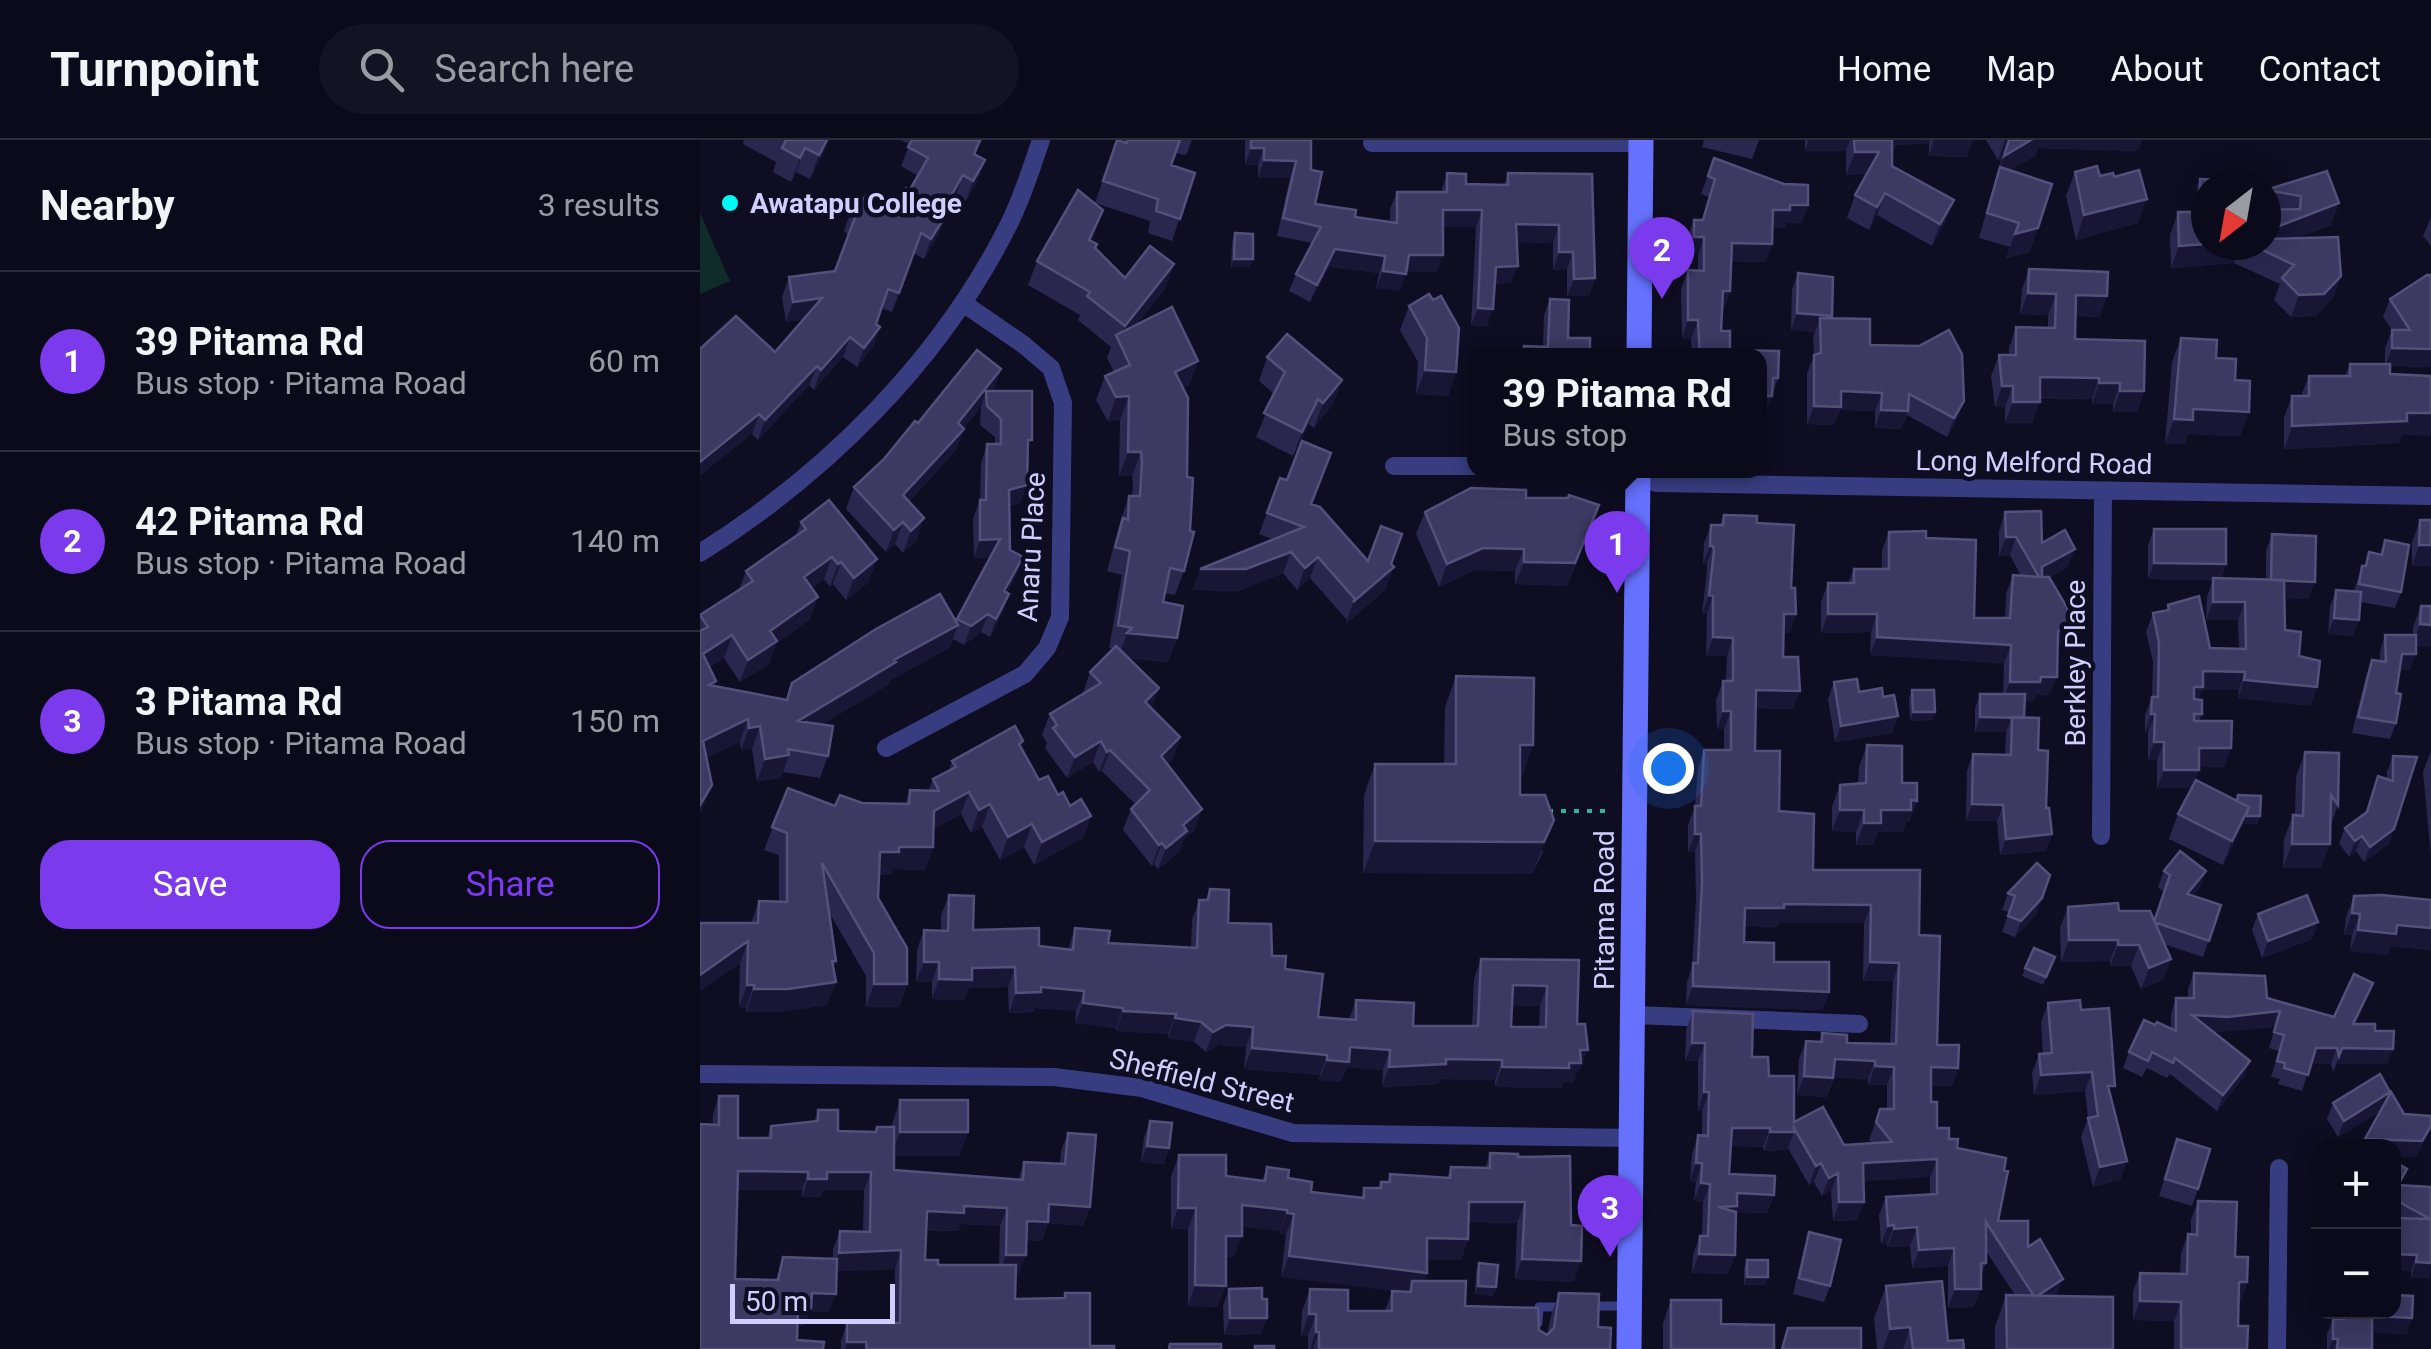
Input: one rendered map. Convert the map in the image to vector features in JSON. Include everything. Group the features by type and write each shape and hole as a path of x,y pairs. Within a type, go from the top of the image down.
{"street":[{"path":"700,553 774,500 841,443 892,392 963,303 1009,224 1041,140"},
{"path":"1372,142 1641,142 1639,348"},
{"name":"Anaru Place","path":"886,748 1025,674 1047,648 1060,617 1063,404 1051,368 963,303"},
{"path":"1394,466 1467,466"},
{"name":"Pitama Road","path":"1629,1349 1634,1016 1634,478"},
{"name":"Long Melford Road","path":"1646,478 1656,483 2431,496"},
{"name":"Berkley Place","path":"2101,836 2104,490"},
{"path":"1634,1016 1859,1024"},
{"name":"Sheffield Street","path":"700,1074 1068,1078 1142,1088 1293,1132 1631,1138"},
{"path":"2278,1349 2279,1168"}],"lane":[{"path":"1538,1335 1538,1307 1630,1306"}],"path":[{"path":"1547,811 1634,810"}],"green space":[{"path":"700,213 730,281 700,294"}],"building":[{"path":"786,140 827,140 819,155 805,148 800,158 782,148"},
{"path":"912,140 980,140 974,154 985,160 973,181 963,175 931,239 921,233 899,293 888,289 876,324 880,327 864,348 850,337 821,370 817,366 765,420 759,414 700,462 700,349 736,316 775,352 822,298 793,302 789,277 835,271 856,215 851,211 867,195 889,215 928,158 908,147"},
{"path":"1117,140 1180,140 1171,165 1195,173 1180,219 1156,211 1158,199 1103,181"},
{"path":"1251,140 1311,140 1311,170 1322,172 1315,204 1356,210 1355,217 1397,223 1397,192 1447,192 1447,173 1466,174 1466,184 1508,185 1508,173 1592,174 1595,278 1574,279 1573,252 1559,252 1559,225 1516,224 1518,266 1496,267 1493,309 1478,308 1482,210 1443,210 1443,255 1409,255 1406,274 1383,271 1385,256 1335,249 1317,285 1296,274 1321,227 1283,218 1296,161 1264,160 1264,148 1251,148"},
{"path":"1854,140 1892,140 1892,166 1954,200 1940,224 1885,193 1877,207 1855,195 1879,152 1855,152"},
{"path":"2009,140 2031,140 2004,156"},
{"path":"1714,158 1784,184 1808,185 1808,205 1773,210 1772,244 1732,243 1730,291 1723,291 1721,331 1730,331 1730,348 1700,348 1698,320 1688,320 1688,270 1704,271 1704,237 1694,237 1694,220 1703,220 1715,179 1708,176"},
{"path":"2097,166 2100,176 2113,173 2114,177 2139,170 2147,199 2084,215 2075,172"},
{"path":"2000,167 2052,184 2038,228 2015,234 2019,223 1987,213"},
{"path":"2327,171 2339,203 2281,225 2281,210 2300,209 2301,196 2281,193 2281,185"},
{"path":"1078,190 1103,210 1089,240 1097,244 1095,248 1125,278 1150,246 1174,264 1125,326 1087,296 1090,292 1037,261"},
{"path":"2178,212 2191,212 2191,245 2179,246"},
{"path":"1235,233 1253,234 1253,259 1234,259"},
{"path":"2338,237 2341,276 2324,294 2299,295 2282,278 2294,265 2281,259 2281,239"},
{"path":"2029,269 2108,272 2107,296 2076,295 2075,339 2145,341 2144,391 2120,391 2120,383 2099,383 2099,378 2040,377 2040,402 2013,402 2013,386 2002,386 1999,355 2016,355 2016,327 2055,328 2056,294 2028,293"},
{"path":"1798,273 1833,277 1832,316 1797,313"},
{"path":"2431,275 2431,349 2392,348 2392,330 2410,330 2390,299"},
{"path":"1429,294 1433,300 1441,296 1459,328 1456,372 1425,370 1427,338 1409,306"},
{"path":"1550,299 1569,300 1568,338 1590,338 1590,348 1524,348 1524,346 1548,347"},
{"path":"1172,307 1198,361 1175,372 1188,398 1187,477 1193,478 1190,531 1194,532 1184,571 1170,568 1163,602 1183,606 1177,638 1127,633 1132,628 1118,625 1130,551 1115,547 1123,518 1128,520 1129,496 1140,496 1142,461 1141,452 1128,452 1129,396 1116,397 1105,376 1130,365 1116,335"},
{"path":"1820,318 1870,319 1870,345 1919,346 1949,330 1962,354 1964,401 1954,418 1909,394 1908,411 1881,410 1882,393 1841,391 1841,407 1814,406 1814,355 1821,353"},
{"path":"1287,334 1342,380 1323,403 1318,399 1302,432 1264,413 1285,372 1267,357"},
{"path":"2181,338 2217,340 2216,358 2236,359 2235,380 2250,381 2249,412 2193,409 2193,420 2174,419"},
{"path":"977,350 1001,369 958,423 964,429 903,495 924,518 911,531 903,522 894,530 854,487 884,459 915,421 918,423"},
{"path":"1767,351 1779,351 1778,378 1773,378 1772,396 1767,396"},
{"path":"2350,364 2390,364 2390,374 2431,376 2431,413 2407,413 2407,421 2292,426 2292,396 2309,396 2309,376 2350,376"},
{"path":"986,391 1032,391 1032,440 1028,440 1027,485 1009,490 1010,550 1023,557 1004,591 1009,594 996,619 988,614 971,626 957,619 1000,539 980,540 980,500 986,500 987,444 1001,444 1001,419 987,406"},
{"path":"1302,441 1331,453 1311,504 1320,507 1368,561 1381,526 1402,534 1391,564 1394,567 1353,602 1355,599 1318,557 1305,568 1291,552 1246,569 1200,569 1304,527 1267,513 1280,478 1287,480"},
{"path":"1471,488 1526,490 1526,498 1569,495 1599,505 1575,563 1524,562 1524,549 1483,548 1447,564 1425,512"},
{"path":"829,500 877,559 854,578 832,557 804,577 818,597 770,631 777,641 748,660 732,635 703,654 716,681 709,685 787,700 792,683 940,594 958,625 798,721 833,726 828,756 788,749 789,755 765,759 760,726 749,728 748,719 703,741 712,785 700,805 700,631 708,627 700,615 753,581 746,571 806,529 801,522"},
{"path":"2041,511 2042,543 2065,530 2075,549 2042,567 2042,577 2049,577 2075,621 2058,631 2057,677 2041,677 2040,682 2010,682 2011,645 1877,637 1877,614 1828,614 1828,583 1854,583 1854,569 1889,569 1889,532 1926,531 1926,538 1976,540 1974,618 2010,618 2013,575 2039,577 2016,537 2006,537 2005,512"},
{"path":"1724,515 1757,516 1757,523 1794,525 1791,588 1795,588 1796,614 1784,614 1783,657 1798,657 1800,691 1756,690 1755,751 1780,751 1779,811 1814,814 1813,870 1920,870 1919,935 1940,936 1937,1045 1959,1045 1958,1068 1931,1067 1931,1102 1937,1102 1937,1128 1949,1128 1949,1139 1958,1139 1957,1148 2006,1158 2004,1170 2008,1171 1998,1221 2028,1221 2028,1247 2040,1239 2063,1279 2037,1296 1986,1222 1986,1263 1981,1263 1981,1289 1955,1289 1954,1248 1919,1250 1917,1227 1888,1226 1886,1197 1937,1194 1937,1159 1863,1163 1864,1202 1839,1202 1838,1173 1829,1178 1821,1163 1816,1166 1794,1128 1794,1132 1770,1132 1770,1128 1732,1128 1729,1174 1775,1176 1774,1195 1737,1193 1737,1206 1718,1207 1736,1212 1735,1255 1699,1254 1700,1236 1708,1236 1710,1184 1701,1183 1702,1163 1696,1163 1698,1135 1708,1136 1709,1092 1704,1092 1705,1043 1692,1043 1693,1011 1753,1014 1752,1057 1768,1057 1769,1076 1794,1076 1794,1122 1823,1107 1844,1145 1892,1142 1876,1122 1880,1109 1894,1109 1894,1067 1875,1066 1875,1061 1835,1059 1833,1078 1804,1076 1806,1041 1822,1042 1822,1033 1847,1035 1847,1043 1896,1044 1899,963 1870,962 1871,905 1784,904 1784,908 1745,908 1744,942 1774,943 1774,962 1829,962 1829,992 1693,986 1702,882 1701,834 1695,834 1695,806 1701,806 1704,750 1731,750 1731,711 1723,711 1723,681 1733,681 1733,638 1713,637 1713,596 1709,595 1714,551 1710,546 1711,525 1723,525"},
{"path":"2420,520 2431,520 2431,545 2419,545"},
{"path":"2154,529 2226,529 2226,564 2154,563"},
{"path":"2272,534 2316,536 2315,582 2271,580"},
{"path":"2385,540 2409,545 2401,592 2359,584 2369,552 2382,555"},
{"path":"2213,578 2284,580 2285,630 2301,632 2299,656 2320,661 2317,687 2244,680 2245,672 2203,671 2203,687 2194,687 2194,699 2202,700 2202,714 2194,714 2194,721 2232,721 2231,748 2199,748 2199,770 2164,770 2164,742 2154,742 2155,714 2151,714 2152,697 2158,697 2159,643 2153,613 2199,596 2210,648 2246,649 2245,602 2213,602"},
{"path":"2336,590 2361,592 2359,620 2334,618"},
{"path":"2421,606 2431,606 2431,625 2420,624"},
{"path":"2385,635 2416,635 2416,654 2402,654 2396,723 2358,717 2372,660 2386,662"},
{"path":"1116,646 1159,688 1145,702 1180,737 1161,756 1202,809 1183,825 1187,831 1166,848 1162,843 1159,845 1131,809 1150,790 1110,750 1107,752 1101,741 1075,757 1053,728 1057,725 1050,714 1101,683 1090,672"},
{"path":"1456,676 1534,678 1533,745 1520,745 1520,795 1545,795 1554,820 1544,842 1375,841 1375,764 1456,764"},
{"path":"1857,679 1859,692 1882,688 1883,697 1894,695 1898,716 1841,726 1834,682"},
{"path":"1912,690 1934,690 1935,712 1913,712"},
{"path":"1980,694 2025,694 2024,718 1980,717"},
{"path":"2012,717 2039,718 2038,750 2048,751 2046,808 2052,834 2006,839 2003,805 1972,804 1973,754 2011,755"},
{"path":"1015,726 1023,741 1019,744 1039,780 1048,776 1058,795 1063,792 1070,806 1081,799 1091,816 1042,842 1032,824 1008,837 990,804 979,810 969,792 934,811 933,847 899,847 899,852 880,852 878,898 907,948 907,984 874,984 874,953 822,863 836,982 754,989 754,985 747,985 748,941 700,975 700,923 758,923 759,901 787,902 787,833 772,827 788,788 835,806 840,795 862,803 909,804 910,790 939,791 933,779 956,767 952,761"},
{"path":"1867,745 1902,746 1902,783 1917,783 1917,801 1911,800 1911,810 1881,810 1881,823 1864,823 1864,810 1840,810 1840,785 1866,783"},
{"path":"2305,752 2339,753 2338,805 2331,795 2330,844 2292,844 2293,815 2303,816"},
{"path":"2393,756 2417,757 2394,829 2370,847 2362,836 2355,841 2345,828 2367,812 2378,776 2393,781"},
{"path":"2196,780 2249,807 2232,841 2178,814"},
{"path":"2238,795 2261,796 2260,816 2246,816 2249,807 2237,801"},
{"path":"2180,851 2206,871 2187,894 2221,905 2209,941 2154,922 2170,875 2164,871"},
{"path":"2037,863 2050,875 2042,898 2021,921 2008,916 2015,896 2008,893"},
{"path":"1210,889 1229,890 1228,923 1271,924 1272,956 1286,956 1285,969 1323,974 1318,1017 1356,1020 1356,1000 1414,1003 1413,1026 1478,1026 1481,959 1579,960 1577,1024 1585,1024 1588,1050 1580,1050 1581,1063 1569,1063 1569,1068 1502,1067 1502,1060 1446,1059 1446,1064 1389,1067 1390,1050 1350,1047 1349,1062 1327,1060 1327,1055 1252,1048 1253,1027 1226,1025 1213,1032 1201,1022 1175,1018 1176,1014 1123,1011 1083,1003 1084,991 1041,987 1041,992 1016,993 1015,967 972,968 972,980 939,979 939,962 924,962 924,930 948,931 949,895 974,896 973,930 1039,928 1039,946 1073,950 1075,928 1110,931 1108,943 1197,948 1199,900 1208,900","holes":["1513,985 1547,986 1546,1027 1511,1027"]},
{"path":"2307,895 2318,922 2268,941 2258,914"},
{"path":"2354,896 2431,900 2431,928 2397,925 2396,934 2358,930 2360,914 2352,913"},
{"path":"2118,903 2119,911 2150,911 2171,959 2149,968 2139,945 2118,945 2118,940 2069,940 2068,907"},
{"path":"2034,948 2055,957 2046,977 2025,968"},
{"path":"2194,973 2265,976 2267,998 2334,1017 2354,974 2373,983 2353,1024 2375,1024 2375,1031 2394,1031 2393,1049 2342,1048 2339,1056 2337,1048 2316,1048 2308,1075 2284,1068 2285,1063 2277,1061 2284,1035 2274,1032 2280,1011 2227,1017 2192,1015 2250,1061 2223,1095 2175,1058 2173,1063 2152,1052 2148,1061 2129,1052 2144,1020 2176,1031 2176,998 2194,998"},
{"path":"2080,1000 2081,1010 2109,1008 2115,1086 2108,1086 2127,1161 2100,1167 2088,1118 2098,1116 2092,1072 2041,1075 2039,1054 2052,1053 2048,1003"},
{"path":"2380,1074 2390,1092 2344,1121 2333,1103"},
{"path":"2391,1092 2404,1114 2431,1116 2431,1126 2422,1141 2365,1139"},
{"path":"719,1096 738,1096 738,1138 771,1138 771,1126 818,1121 818,1110 838,1110 838,1131 876,1132 877,1127 894,1127 894,1170 1023,1180 1024,1162 1065,1164 1068,1133 1096,1135 1090,1207 1049,1204 1048,1222 1027,1221 1026,1255 1006,1255 1007,1208 964,1206 964,1213 927,1211 925,1260 938,1260 938,1265 1016,1265 1015,1299 1090,1293 1090,1346 1114,1349 867,1349 866,1342 847,1342 847,1323 900,1323 901,1250 839,1253 840,1231 870,1232 871,1172 827,1172 827,1179 808,1179 808,1172 738,1171 735,1279 778,1280 783,1257 837,1259 836,1294 812,1293 811,1308 798,1307 797,1340 824,1342 823,1349 700,1349 700,1124 719,1125"},
{"path":"900,1100 968,1100 968,1132 900,1132"},
{"path":"1150,1121 1172,1123 1169,1148 1147,1146"},
{"path":"2177,1139 2210,1149 2198,1189 2165,1179"},
{"path":"1490,1153 1570,1156 1571,1225 1582,1226 1581,1261 1522,1259 1525,1202 1469,1202 1468,1239 1427,1238 1427,1273 1289,1256 1294,1214 1242,1205 1242,1236 1226,1236 1226,1286 1195,1285 1196,1208 1178,1208 1179,1155 1226,1155 1226,1176 1265,1181 1267,1167 1289,1170 1288,1178 1312,1182 1311,1192 1364,1198 1364,1188 1381,1188 1381,1182 1390,1182 1390,1174 1450,1178 1451,1167 1490,1168"},
{"path":"2401,1185 2431,1187 2431,1263 2416,1262 2417,1255 2401,1254 2401,1218 2430,1219 2401,1203"},
{"path":"2198,1201 2237,1202 2235,1257 2248,1257 2247,1282 2239,1282 2238,1326 2248,1326 2247,1349 2181,1349 2181,1302 2140,1301 2140,1273 2187,1274 2188,1234 2197,1235"},
{"path":"1809,1232 1841,1240 1830,1286 1799,1278"},
{"path":"1747,1260 1768,1260 1768,1277 1747,1277"},
{"path":"1479,1263 1498,1265 1496,1287 1478,1286"},
{"path":"1412,1281 1466,1281 1465,1306 1538,1308 1539,1330 1547,1335 1554,1328 1559,1293 1599,1294 1598,1327 1611,1328 1610,1349 1319,1349 1316,1314 1309,1314 1310,1289 1348,1290 1348,1311 1392,1311 1392,1291 1411,1292"},
{"path":"1942,1281 1948,1341 1963,1340 1964,1349 1913,1349 1910,1327 1890,1329 1886,1286"},
{"path":"1262,1288 1262,1299 1267,1299 1267,1318 1230,1318 1229,1289"},
{"path":"2006,1295 2113,1297 2113,1349 2007,1349"},
{"path":"2401,1295 2413,1296 2412,1318 2401,1317"},
{"path":"1671,1300 1721,1300 1721,1324 1774,1325 1774,1349 1671,1349"},
{"path":"2333,1319 2372,1319 2372,1349 2337,1349"},
{"path":"1788,1328 1861,1328 1861,1349 1782,1349"},
{"path":"1170,1344 1221,1344 1221,1349 1169,1349"}],"place":[{"name":"Awatapu College","path":"730,203"},
{"name":"42 Pitama Rd","path":"1662,299"},
{"name":"39 Pitama Rd","path":"1617,593"},
{"name":"3 Pitama Rd","path":"1610,1257"}]}
